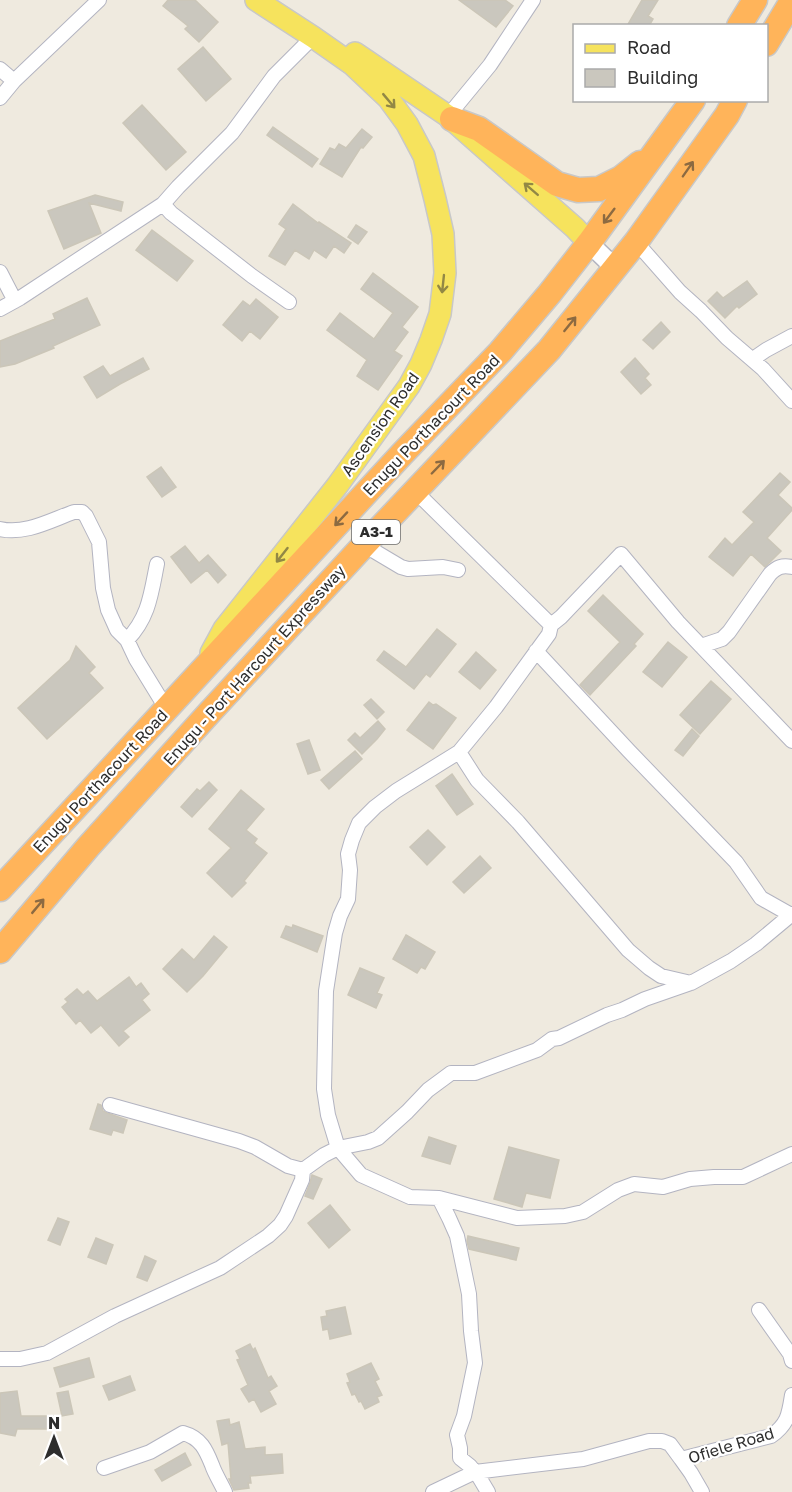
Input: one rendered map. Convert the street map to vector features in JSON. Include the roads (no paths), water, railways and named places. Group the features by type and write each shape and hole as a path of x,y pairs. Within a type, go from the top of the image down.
{"highway":[{"path":"740,24 755,0"},
{"path":"768,41 792,1"},
{"name":"Enugu Porthacourt Road","path":"0,889 402,453 500,352 589,243 692,102"},
{"name":"Enugu - Port Harcourt Expressway","path":"4,946 88,847 364,545 549,350 636,242 734,102"},
{"path":"450,118 478,129 556,184 578,190 599,189 621,178 662,144"},
{"path":"0,967 4,946"}],"main road":[{"name":"Ascension Road","path":"203,670 224,629 337,486 409,386 421,364 440,314 445,273 443,234 424,156 407,124 388,98 353,64 256,0"},
{"path":"278,0 450,118 589,243"}],"street":[{"path":"0,98 14,81 99,0"},
{"path":"450,118 490,65 528,2"},
{"path":"0,309 164,204 178,187 232,134 274,76 313,37"},
{"path":"0,69 14,81"},
{"path":"164,204 171,213 289,302"},
{"path":"636,242 680,292 727,338 753,359 792,401"},
{"path":"589,243 616,268"},
{"path":"0,272 15,301"},
{"path":"753,359 792,336"},
{"path":"415,491 551,625"},
{"path":"0,529 23,530 74,512 86,516 99,542 103,588 108,610 117,630 127,640 166,708"},
{"path":"364,545 408,569 443,567 458,570"},
{"path":"792,741 678,622 621,554 551,625 549,634 459,753 396,791 359,823 348,854 350,870 348,899 335,933 326,991 324,1089 328,1115 361,1175 410,1197 438,1198 517,1218 565,1216 583,1212 618,1190 634,1184 663,1186 690,1179 743,1177 792,1154"},
{"path":"701,646 722,639 770,574 776,568 789,562"},
{"path":"127,640 142,621 148,607 157,564"},
{"path":"110,1105 239,1141 255,1147 288,1167 303,1170 324,1155 346,1150 378,1138 428,1090 451,1073 475,1073 537,1050 552,1040 607,1015 691,983 756,944 792,914 761,898 736,862 536,651"},
{"path":"459,753 477,780 518,822 628,950 662,976 691,983"},
{"path":"0,1359 20,1359 47,1353 115,1316 220,1268 268,1236 280,1225 302,1180 303,1170"},
{"path":"438,1198 457,1236 470,1294 475,1363 464,1416 457,1435 460,1458 475,1472 488,1492"},
{"path":"759,1310 790,1354 792,1361"},
{"name":"Ofiele Road","path":"702,1492 681,1459 771,1436 785,1424 792,1395"},
{"path":"104,1468 150,1452 183,1433 199,1442 208,1454 225,1492"},
{"path":"433,1492 475,1472 583,1458 657,1440 670,1444 681,1459"}]}
